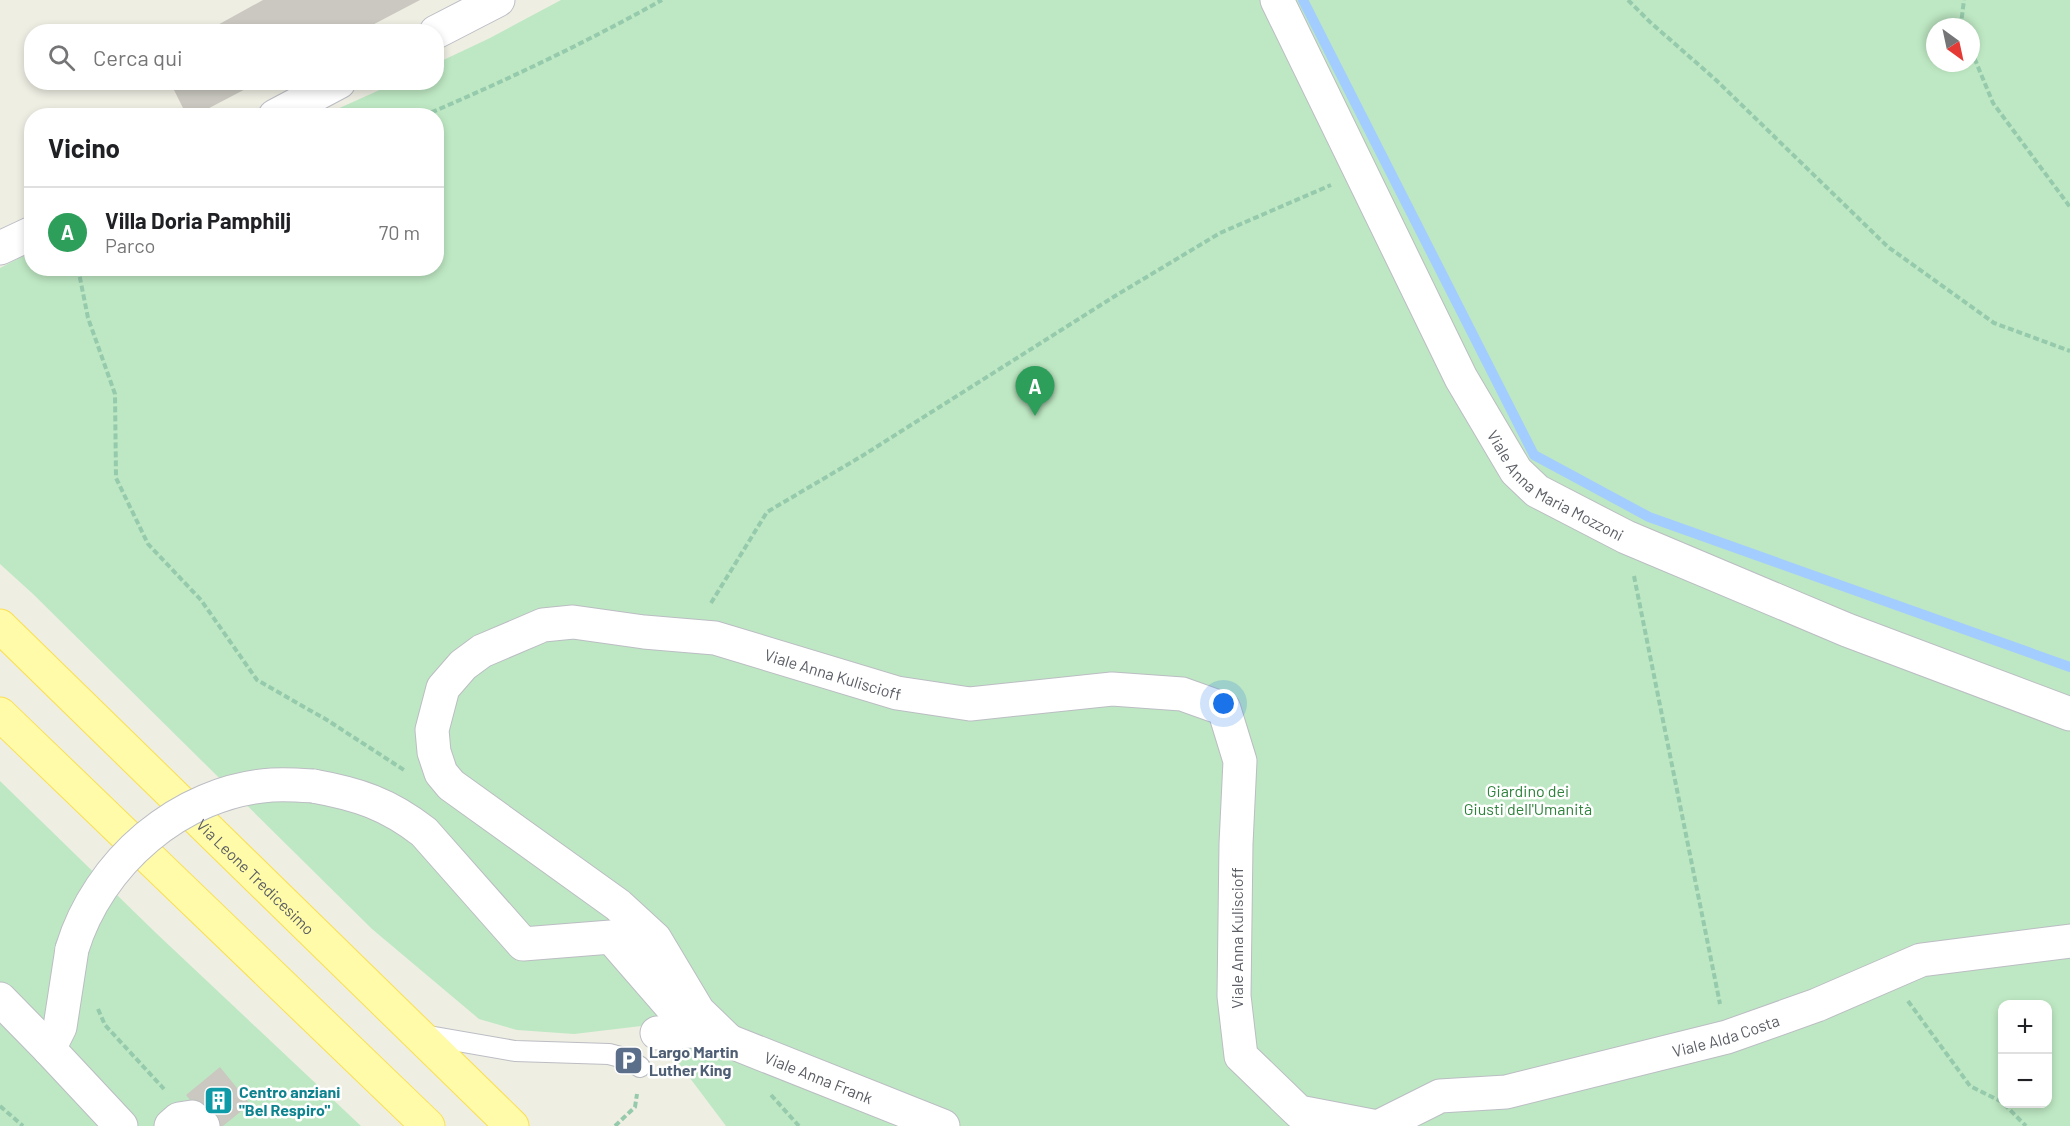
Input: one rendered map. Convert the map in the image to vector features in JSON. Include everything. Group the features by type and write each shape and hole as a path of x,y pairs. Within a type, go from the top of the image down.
{"main road":[{"name":"Via Leone Tredicesimo","path":"0,626 512,1126"},
{"path":"0,714 428,1126"}],"street":[{"path":"444,28 498,0"},
{"name":"Viale Anna Maria Mozzoni","path":"1277,0 1461,378 1516,471 1537,491 1626,537 1847,630 2070,714"},
{"path":"290,108 324,90"},
{"path":"0,248 24,237"},
{"name":"Viale Anna Kuliscioff","path":"729,1041 698,1011 655,939 618,905 451,786 441,773 434,752 432,730 443,688 463,665 482,651 543,625 573,622 644,632 715,638 897,693 970,704 1112,688 1182,694 1224,709 1240,761 1236,844 1234,996 1241,1056 1299,1112 1372,1126"},
{"path":"49,1048 60,1027 72,949 87,911 109,876 140,843 172,819 206,801 241,790 270,785 313,786 355,794 388,807 424,832 523,944 611,937 693,1031"},
{"name":"Viale Alda Costa","path":"1380,1126 1440,1096 1506,1092 1727,1037 1817,1005 1921,960 2070,941"},
{"path":"0,999 122,1126"},
{"name":"Viale Anna Frank","path":"657,1033 693,1031 729,1041 943,1126"}],"lane":[{"path":"417,1034 492,1048 618,1055 640,1067"}],"path":[{"path":"442,108 500,83 622,23 663,0"},
{"path":"1628,0 1716,80 1888,247 1994,322 2070,351"},
{"path":"1961,18 1964,0"},
{"path":"1980,72 1993,103 2070,207"},
{"path":"692,636 767,512 862,456 1115,296 1220,233 1300,200 1359,172"},
{"path":"80,276 88,318 115,394 116,478 148,544 201,600 257,680 327,720 412,775"},
{"path":"1626,537 1727,1037"},
{"path":"1888,974 1970,1086 1998,1100"},
{"path":"96,1003 105,1025 188,1123"},
{"path":"615,1126 635,1107 640,1067"},
{"path":"0,1106 23,1126"},
{"path":"2008,1108 2026,1126"}],"green space":[{"name":"Giardino dei Giusti dell'Umanità","path":"561,0 2070,0 2070,1126 726,1126 650,1025 574,1034 517,1030 479,1019 372,929 0,564 0,268 24,256 24,276 444,276 444,108 340,108 379,90 444,90 444,60"},
{"path":"0,781 156,933 361,1126 0,1126"}],"building":[{"path":"263,0 420,0 374,24 220,24"},
{"path":"174,90 244,90 209,108 183,108"},
{"name":"Centro anziani \"Bel Respiro\"","path":"220,1067 250,1104 223,1126 211,1126 186,1095"}],"waterway":[{"path":"1303,0 1534,455 1649,517 2070,667"}],"place":[{"name":"Villa Doria Pamphilj","path":"1035,416"},
{"name":"Largo Martin Luther King","path":"628,1060"},
{"name":"Centro anziani \"Bel Respiro\"","path":"218,1100"}]}
